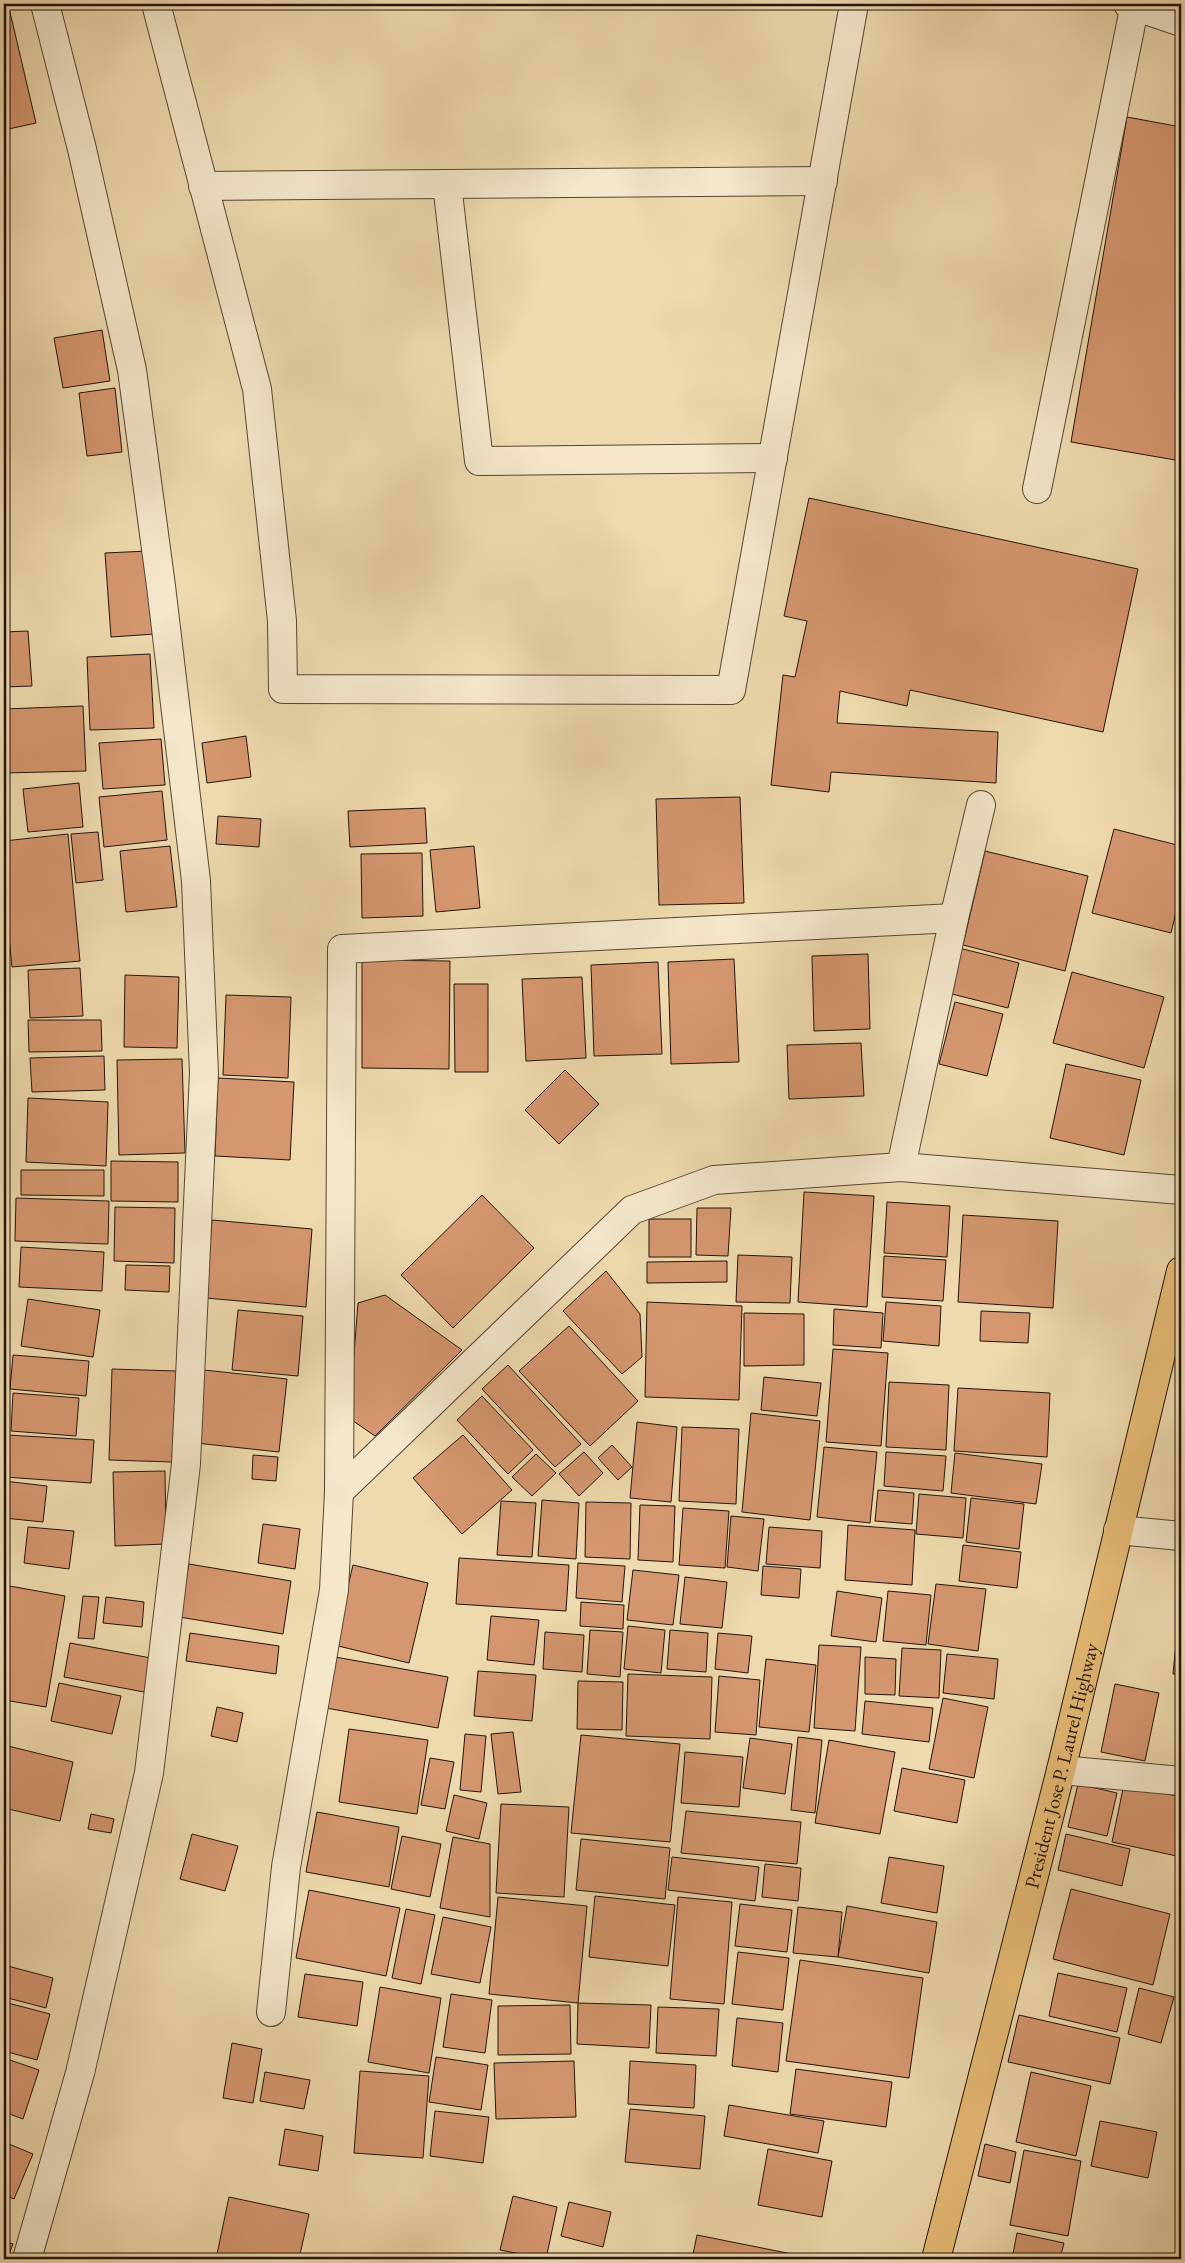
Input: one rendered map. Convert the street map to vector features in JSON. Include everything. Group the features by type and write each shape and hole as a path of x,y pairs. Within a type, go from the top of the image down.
{"highway":[{"name":"President Jose P. Laurel Highway","path":"936,2259 1061,1770 1181,1271"}],"street":[{"path":"27,2259 80,2072 149,1773 186,1464 204,1072 196,881 163,596 132,370 82,149 45,4"},
{"path":"156,4 257,389 282,621 283,689 731,690 854,4"},
{"path":"1037,489 1132,5 1181,22"},
{"path":"203,186 822,181"},
{"path":"447,184 480,461 773,458"},
{"path":"901,1167 954,918 981,804"},
{"path":"271,2012 286,1867 334,1590 339,1492 342,949 954,918"},
{"path":"339,1492 632,1210 714,1180 901,1167 1181,1190"},
{"path":"1118,1530 1181,1536"},
{"path":"1061,1770 1181,1781"}],"building":[{"path":"10,12 36,123 4,130 4,14"},
{"path":"1127,117 1181,127 1181,461 1071,442"},
{"path":"102,330 110,381 63,388 54,338"},
{"path":"115,388 122,452 87,456 79,393"},
{"path":"809,498 1138,569 1103,732 910,690 907,706 840,691 837,723 998,732 996,783 831,772 829,792 771,785 783,675 795,677 807,621 784,616"},
{"path":"148,551 155,634 111,637 105,553"},
{"path":"28,631 32,686 4,687 4,632"},
{"path":"150,654 154,728 90,730 87,657"},
{"path":"83,706 86,771 4,773 4,709"},
{"path":"246,736 251,777 207,783 202,743"},
{"path":"161,739 165,785 103,789 99,743"},
{"path":"79,783 83,827 28,832 23,789"},
{"path":"162,791 167,840 104,847 99,797"},
{"path":"740,797 744,903 659,905 656,799"},
{"path":"425,808 427,843 350,847 348,811"},
{"path":"218,816 261,819 259,847 216,844"},
{"path":"1114,829 1181,846 1181,891 1171,933 1092,913"},
{"path":"98,832 103,880 76,883 71,834"},
{"path":"68,834 80,961 12,967 4,887 4,841"},
{"path":"170,846 177,907 126,912 120,851"},
{"path":"474,846 480,908 436,912 430,850"},
{"path":"985,851 1088,876 1065,971 963,945"},
{"path":"422,853 423,916 362,918 361,854"},
{"path":"959,948 1019,963 1008,1008 948,993"},
{"path":"868,954 870,1029 814,1031 812,956"},
{"path":"734,959 739,1062 671,1064 668,962"},
{"path":"362,960 450,961 449,1069 362,1068"},
{"path":"658,962 662,1054 594,1056 591,965"},
{"path":"80,968 83,1016 30,1018 28,970"},
{"path":"1072,972 1164,997 1144,1068 1053,1043"},
{"path":"125,975 179,977 177,1048 124,1047"},
{"path":"582,977 586,1058 526,1061 522,979"},
{"path":"454,984 488,984 488,1072 455,1072"},
{"path":"226,995 291,997 288,1078 223,1075"},
{"path":"955,1002 1003,1014 987,1076 939,1064"},
{"path":"28,1020 101,1020 102,1051 29,1052"},
{"path":"861,1043 864,1096 789,1099 787,1045"},
{"path":"104,1056 105,1090 32,1092 30,1058"},
{"path":"182,1059 185,1153 119,1155 117,1060"},
{"path":"1066,1064 1141,1080 1124,1155 1050,1138"},
{"path":"565,1070 599,1104 559,1144 525,1110"},
{"path":"218,1078 294,1082 290,1160 215,1156"},
{"path":"28,1098 108,1102 106,1166 26,1162"},
{"path":"111,1161 178,1162 178,1202 111,1201"},
{"path":"21,1170 104,1170 104,1196 21,1195"},
{"path":"804,1192 874,1196 867,1307 798,1302"},
{"path":"482,1195 534,1248 453,1328 401,1275"},
{"path":"16,1198 109,1201 108,1244 15,1241"},
{"path":"887,1202 950,1206 947,1257 884,1253"},
{"path":"115,1207 175,1208 174,1263 114,1261"},
{"path":"697,1208 731,1208 728,1256 696,1255"},
{"path":"963,1215 1058,1221 1053,1308 958,1302"},
{"path":"649,1219 691,1219 691,1257 649,1257"},
{"path":"212,1220 312,1229 306,1307 206,1298"},
{"path":"21,1247 104,1252 102,1291 19,1287"},
{"path":"738,1255 792,1257 790,1303 736,1302"},
{"path":"884,1256 946,1260 943,1301 882,1297"},
{"path":"727,1261 727,1282 647,1283 647,1262"},
{"path":"126,1265 170,1266 169,1292 125,1290"},
{"path":"606,1271 640,1314 642,1357 622,1374 563,1311"},
{"path":"385,1295 462,1350 375,1436 349,1418 358,1303"},
{"path":"28,1299 100,1310 93,1357 21,1346"},
{"path":"647,1302 742,1306 739,1400 645,1397"},
{"path":"886,1302 941,1306 939,1346 883,1341"},
{"path":"834,1309 883,1313 881,1348 833,1345"},
{"path":"238,1310 303,1316 298,1376 232,1370"},
{"path":"981,1311 1030,1313 1028,1343 980,1341"},
{"path":"744,1313 804,1314 804,1365 744,1366"},
{"path":"569,1326 638,1401 590,1446 519,1371"},
{"path":"833,1349 888,1353 881,1446 826,1442"},
{"path":"13,1355 89,1361 86,1396 10,1389"},
{"path":"508,1365 581,1444 555,1467 482,1389"},
{"path":"112,1369 176,1371 172,1462 109,1460"},
{"path":"204,1370 287,1379 279,1452 196,1443"},
{"path":"764,1377 821,1383 817,1416 761,1410"},
{"path":"889,1382 949,1385 946,1450 886,1447"},
{"path":"958,1388 1050,1393 1047,1457 954,1451"},
{"path":"13,1393 79,1398 76,1436 11,1431"},
{"path":"482,1396 533,1450 508,1474 457,1420"},
{"path":"751,1413 820,1421 810,1520 742,1512"},
{"path":"637,1422 677,1427 671,1502 630,1498"},
{"path":"682,1427 739,1429 736,1504 679,1501"},
{"path":"7,1435 94,1440 91,1483 4,1477"},
{"path":"463,1435 512,1490 462,1534 413,1478"},
{"path":"612,1445 632,1467 618,1480 598,1458"},
{"path":"824,1447 877,1452 870,1523 817,1517"},
{"path":"584,1452 603,1473 579,1496 559,1474"},
{"path":"886,1452 946,1456 943,1491 884,1486"},
{"path":"955,1453 1042,1464 1036,1504 951,1493"},
{"path":"536,1454 556,1473 532,1496 512,1477"},
{"path":"253,1455 278,1457 276,1481 252,1479"},
{"path":"165,1471 166,1544 115,1546 113,1472"},
{"path":"4,1481 47,1486 43,1522 4,1518"},
{"path":"878,1490 914,1493 912,1524 875,1521"},
{"path":"919,1494 966,1498 963,1538 916,1534"},
{"path":"971,1498 1024,1504 1019,1549 966,1542"},
{"path":"542,1500 579,1503 576,1559 538,1556"},
{"path":"501,1501 536,1503 532,1557 497,1555"},
{"path":"586,1502 631,1503 630,1559 585,1557"},
{"path":"640,1505 675,1506 673,1562 638,1560"},
{"path":"683,1508 729,1511 725,1568 679,1565"},
{"path":"731,1516 764,1519 758,1571 727,1567"},
{"path":"263,1524 300,1529 295,1569 258,1563"},
{"path":"848,1525 915,1530 912,1585 845,1580"},
{"path":"28,1527 74,1531 69,1569 24,1563"},
{"path":"769,1527 822,1531 820,1568 766,1564"},
{"path":"963,1545 1021,1552 1017,1588 959,1581"},
{"path":"459,1558 569,1565 566,1611 456,1604"},
{"path":"578,1563 625,1566 622,1602 576,1598"},
{"path":"189,1564 291,1581 283,1634 179,1617"},
{"path":"353,1565 428,1583 409,1663 334,1645"},
{"path":"763,1566 801,1569 799,1598 761,1595"},
{"path":"633,1570 679,1575 673,1625 627,1620"},
{"path":"685,1577 727,1582 722,1628 680,1624"},
{"path":"936,1584 986,1589 978,1651 928,1644"},
{"path":"4,1585 65,1596 46,1707 4,1700"},
{"path":"837,1591 882,1598 876,1642 831,1636"},
{"path":"888,1591 931,1595 926,1645 883,1641"},
{"path":"1181,1592 1181,1674 1173,1674"},
{"path":"83,1596 99,1597 94,1639 78,1638"},
{"path":"106,1597 144,1602 142,1627 103,1623"},
{"path":"581,1602 624,1605 623,1629 580,1626"},
{"path":"491,1616 539,1620 534,1665 487,1660"},
{"path":"628,1626 665,1630 661,1673 624,1669"},
{"path":"590,1630 623,1632 620,1677 587,1674"},
{"path":"670,1630 708,1633 706,1672 667,1669"},
{"path":"545,1632 584,1635 582,1672 543,1669"},
{"path":"190,1633 279,1646 276,1674 186,1661"},
{"path":"718,1633 752,1636 748,1673 715,1669"},
{"path":"70,1643 151,1658 144,1692 64,1677"},
{"path":"819,1645 861,1647 855,1731 814,1728"},
{"path":"902,1648 941,1650 939,1698 899,1696"},
{"path":"947,1654 998,1659 994,1699 943,1693"},
{"path":"335,1657 448,1677 438,1728 326,1708"},
{"path":"865,1657 896,1659 895,1695 865,1694"},
{"path":"766,1659 816,1665 809,1732 759,1727"},
{"path":"478,1671 536,1675 532,1721 474,1716"},
{"path":"628,1674 712,1677 710,1739 626,1736"},
{"path":"719,1676 760,1680 756,1735 715,1732"},
{"path":"578,1681 623,1682 622,1730 577,1729"},
{"path":"59,1683 121,1696 112,1734 51,1721"},
{"path":"1115,1684 1159,1693 1145,1761 1101,1752"},
{"path":"943,1698 988,1707 974,1778 929,1769"},
{"path":"865,1701 933,1708 929,1742 862,1734"},
{"path":"217,1707 243,1713 237,1742 211,1736"},
{"path":"349,1729 428,1740 417,1814 339,1802"},
{"path":"513,1732 521,1792 498,1794 491,1734"},
{"path":"465,1734 486,1736 481,1792 460,1790"},
{"path":"581,1735 680,1744 670,1842 571,1833"},
{"path":"798,1737 822,1740 815,1813 791,1810"},
{"path":"750,1738 792,1744 785,1794 743,1788"},
{"path":"829,1740 895,1752 880,1834 815,1823"},
{"path":"4,1745 73,1762 60,1821 4,1808"},
{"path":"685,1752 743,1757 739,1807 681,1803"},
{"path":"430,1758 454,1762 445,1809 421,1805"},
{"path":"902,1768 965,1780 957,1823 894,1811"},
{"path":"1078,1784 1117,1793 1107,1836 1068,1827"},
{"path":"1124,1784 1181,1797 1181,1857 1112,1842"},
{"path":"454,1795 487,1803 479,1839 446,1831"},
{"path":"501,1804 569,1807 564,1897 496,1893"},
{"path":"686,1811 801,1822 797,1864 681,1853"},
{"path":"317,1812 399,1827 389,1887 306,1872"},
{"path":"91,1814 114,1819 111,1833 88,1829"},
{"path":"192,1834 238,1846 225,1891 180,1879"},
{"path":"1066,1834 1130,1849 1122,1886 1058,1870"},
{"path":"402,1836 441,1844 430,1897 391,1889"},
{"path":"453,1837 490,1844 490,1917 440,1908"},
{"path":"581,1839 670,1848 665,1899 576,1890"},
{"path":"672,1857 759,1867 755,1901 668,1890"},
{"path":"889,1857 944,1866 937,1913 881,1903"},
{"path":"765,1864 801,1868 798,1901 762,1897"},
{"path":"1071,1889 1170,1914 1153,1985 1053,1959"},
{"path":"309,1890 400,1908 386,1976 296,1958"},
{"path":"595,1896 675,1905 668,1966 589,1957"},
{"path":"498,1897 587,1906 578,2003 489,1994"},
{"path":"678,1897 732,1902 724,2004 670,1999"},
{"path":"740,1904 792,1910 787,1952 735,1946"},
{"path":"847,1906 937,1922 929,1973 838,1957"},
{"path":"798,1907 842,1912 838,1957 793,1953"},
{"path":"406,1909 435,1915 421,1984 392,1978"},
{"path":"443,1917 491,1927 480,1983 431,1974"},
{"path":"738,1952 789,1958 783,2010 732,2004"},
{"path":"800,1960 923,1978 909,2078 786,2061"},
{"path":"4,1965 53,1978 46,2008 4,1997"},
{"path":"1058,1973 1127,1988 1117,2032 1049,2016"},
{"path":"305,1974 363,1982 357,2026 298,2017"},
{"path":"380,1987 441,1998 429,2073 368,2062"},
{"path":"1139,1988 1174,1997 1161,2043 1128,2034"},
{"path":"451,1994 492,2000 485,2053 443,2047"},
{"path":"4,2002 50,2014 37,2060 4,2051"},
{"path":"578,2003 651,2005 649,2048 577,2044"},
{"path":"570,2005 571,2054 498,2055 498,2006"},
{"path":"658,2007 719,2009 716,2056 656,2053"},
{"path":"1019,2015 1120,2038 1110,2084 1008,2062"},
{"path":"737,2018 783,2023 778,2072 732,2066"},
{"path":"232,2043 262,2049 253,2103 223,2098"},
{"path":"436,2057 488,2065 481,2110 429,2102"},
{"path":"4,2058 39,2070 23,2119 4,2112"},
{"path":"574,2061 576,2117 496,2119 494,2063"},
{"path":"630,2061 696,2065 694,2108 628,2104"},
{"path":"796,2069 892,2082 886,2127 790,2114"},
{"path":"360,2071 429,2076 423,2158 354,2153"},
{"path":"265,2072 310,2080 304,2109 260,2101"},
{"path":"1031,2072 1091,2086 1076,2156 1016,2142"},
{"path":"729,2105 824,2121 818,2153 724,2136"},
{"path":"630,2109 705,2116 700,2169 625,2162"},
{"path":"435,2111 489,2117 483,2163 430,2156"},
{"path":"1100,2121 1157,2132 1148,2178 1091,2166"},
{"path":"285,2129 323,2136 318,2171 279,2165"},
{"path":"4,2142 33,2154 14,2199 4,2195"},
{"path":"985,2144 1016,2152 1010,2183 978,2176"},
{"path":"768,2149 832,2161 822,2217 758,2205"},
{"path":"1024,2150 1081,2161 1068,2236 1010,2225"},
{"path":"513,2196 557,2207 546,2259 500,2250"},
{"path":"229,2197 309,2214 299,2259 216,2259"},
{"path":"569,2202 611,2212 603,2247 561,2236"},
{"path":"1017,2233 1064,2243 1060,2259 1012,2259"},
{"path":"697,2235 802,2256 801,2259 692,2259"},
{"path":"4,2241 13,2244 7,2259 4,2259"}]}
